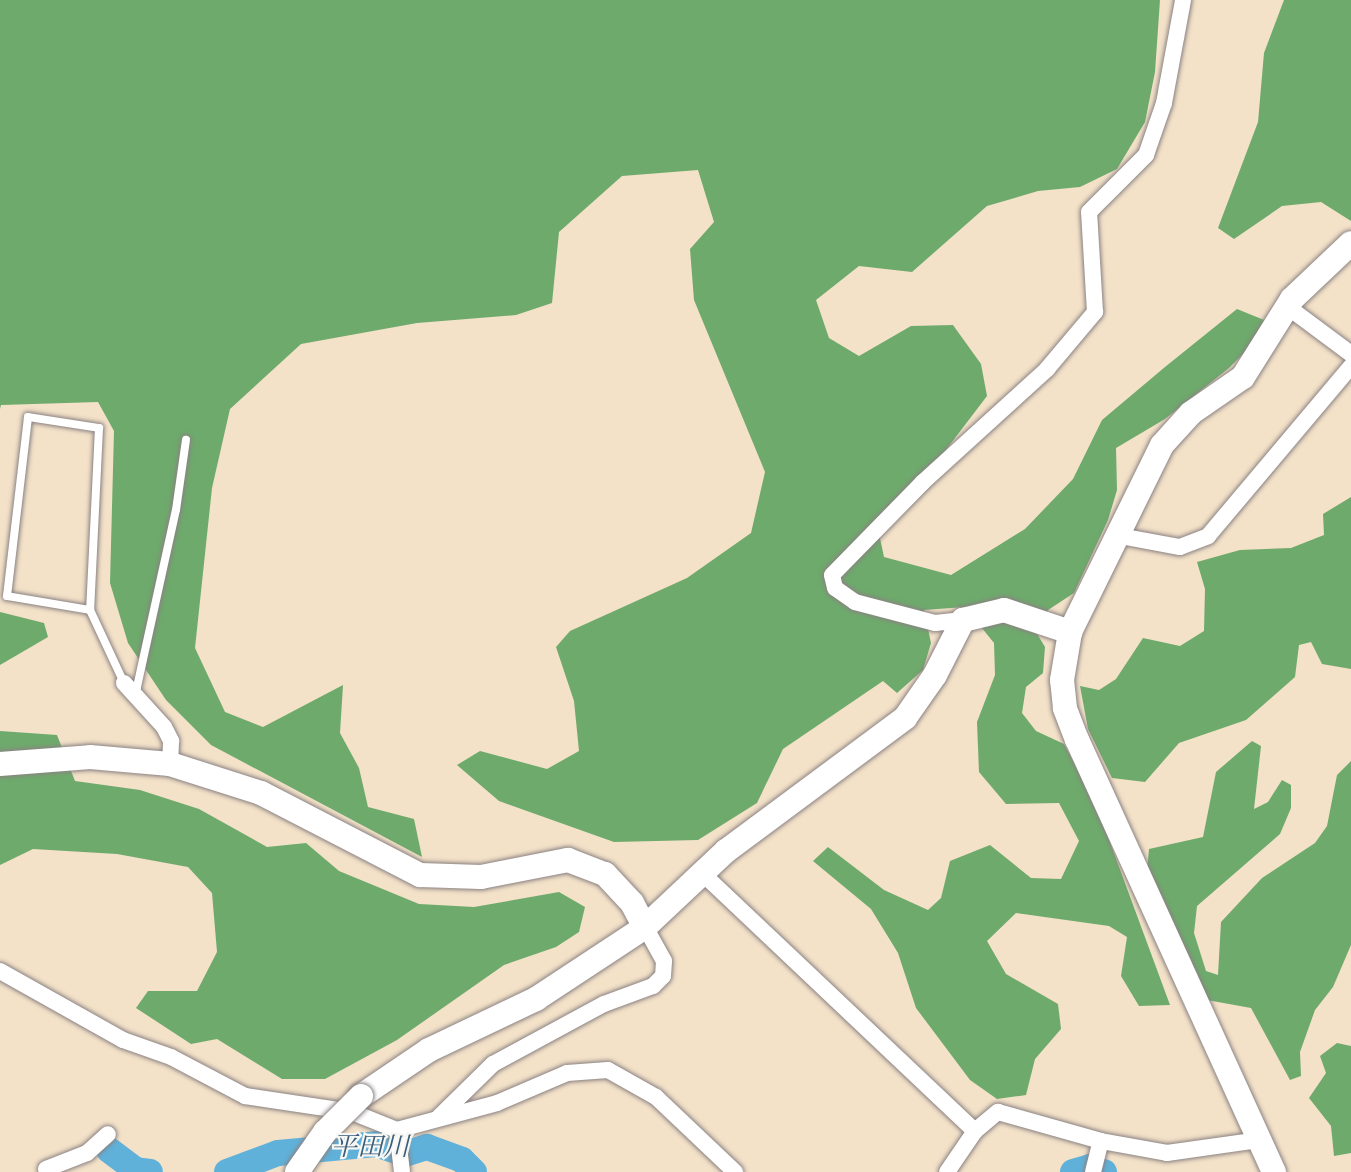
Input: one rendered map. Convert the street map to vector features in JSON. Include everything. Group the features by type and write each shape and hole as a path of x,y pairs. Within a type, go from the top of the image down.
{"street":[{"path":"1070,632 1004,610 963,620 935,623 855,602 836,588 832,575 923,482 1047,369 1095,312 1089,212 1146,155 1164,103 1183,0"},
{"path":"1274,1172 1065,708 1062,680 1070,632 1120,536 1162,445 1183,420 1258,362 1288,307 1312,274 1351,243"},
{"path":"1288,307 1351,354"},
{"path":"1120,536 1179,547 1208,536 1351,366"},
{"path":"297,1172 325,1132 361,1096 429,1050 536,999 645,927 702,873 905,718 935,675 963,620"},
{"path":"128,688 167,734 170,764"},
{"path":"0,764 90,757 170,764 261,793 420,874 481,877 557,861 588,866 623,891 664,961 663,976 493,1064 439,1118"},
{"path":"702,873 975,1131"},
{"path":"0,971 123,1040 171,1057 245,1096 342,1110 397,1130 497,1103 567,1073 608,1070 656,1097 735,1172"},
{"path":"947,1172 975,1131 989,1116 1009,1113 1101,1141 1167,1153 1260,1140"},
{"path":"397,1130 402,1172"},
{"path":"43,1171 87,1154 108,1134"},
{"path":"1093,1172 1101,1141"}],"lane":[{"path":"90,610 7,596 27,417 99,428 90,610 128,688 138,687 171,532 186,440"}],"green space":[{"path":"0,0 1160,0 1155,72 1145,122 1117,169 1080,187 1038,191 987,206 912,272 859,266 816,300 829,338 859,356 911,326 953,325 981,364 987,396 939,459 877,524 884,557 951,575 1025,529 1073,479 1102,420 1165,367 1237,309 1264,320 1257,340 1229,368 1165,419 1116,448 1117,490 1108,520 1074,593 1048,610 1036,632 1045,647 1043,673 1026,687 1022,713 1036,731 1064,744 1094,799 1170,1005 1139,1006 1121,976 1127,937 1109,926 1016,913 987,941 1006,974 1058,1004 1061,1029 1035,1059 1026,1095 997,1099 970,1080 916,1008 898,953 871,909 813,861 828,847 884,890 928,910 941,898 950,861 990,845 1031,878 1061,879 1079,841 1059,803 1006,804 979,772 977,722 995,675 994,643 965,607 924,610 931,643 923,670 897,693 883,681 783,749 757,803 698,840 614,842 499,801 457,765 480,751 547,769 579,751 574,701 556,647 570,631 687,578 751,533 765,472 694,300 690,249 714,222 698,170 622,176 559,232 552,303 516,315 417,323 301,344 230,409 212,488 195,648 225,712 263,727 343,685 340,733 359,768 368,807 414,819 422,857 211,745 166,700 128,643 110,583 114,431 98,402 1,405 0,409"},
{"path":"1284,0 1351,0 1351,221 1321,202 1282,206 1234,239 1218,228 1258,122 1264,53"},
{"path":"1351,497 1351,669 1322,664 1311,642 1299,645 1295,677 1246,720 1179,743 1145,782 1112,778 1088,729 1080,686 1099,690 1116,679 1143,638 1180,646 1204,631 1205,589 1197,562 1240,550 1291,548 1324,535 1323,514"},
{"path":"0,612 44,623 48,637 0,665"},
{"path":"0,731 57,735 75,781 140,790 199,809 267,847 306,843 339,871 419,904 474,907 559,892 585,907 579,932 556,947 504,965 397,1040 325,1079 282,1079 217,1039 191,1044 136,1008 148,991 197,991 217,952 212,893 188,867 117,854 33,849 0,865"},
{"path":"1252,741 1261,746 1254,809 1268,802 1282,780 1291,785 1291,808 1280,834 1197,906 1194,933 1206,971 1218,975 1221,922 1262,878 1315,843 1327,826 1337,775 1351,761 1351,945 1333,987 1315,1010 1300,1052 1301,1076 1290,1080 1251,1008 1207,1000 1147,871 1149,849 1203,837 1216,772"},
{"path":"1337,1043 1351,1046 1351,1153 1334,1156 1331,1126 1309,1098 1326,1073 1320,1056"}],"waterway":[{"name":"平田川","path":"227,1172 278,1153 376,1144 405,1154 427,1147 462,1160 474,1172"},
{"name":"平田川","path":"109,1150 136,1170 150,1172"},
{"name":"平田川","path":"1073,1172 1090,1167 1104,1172"}]}
